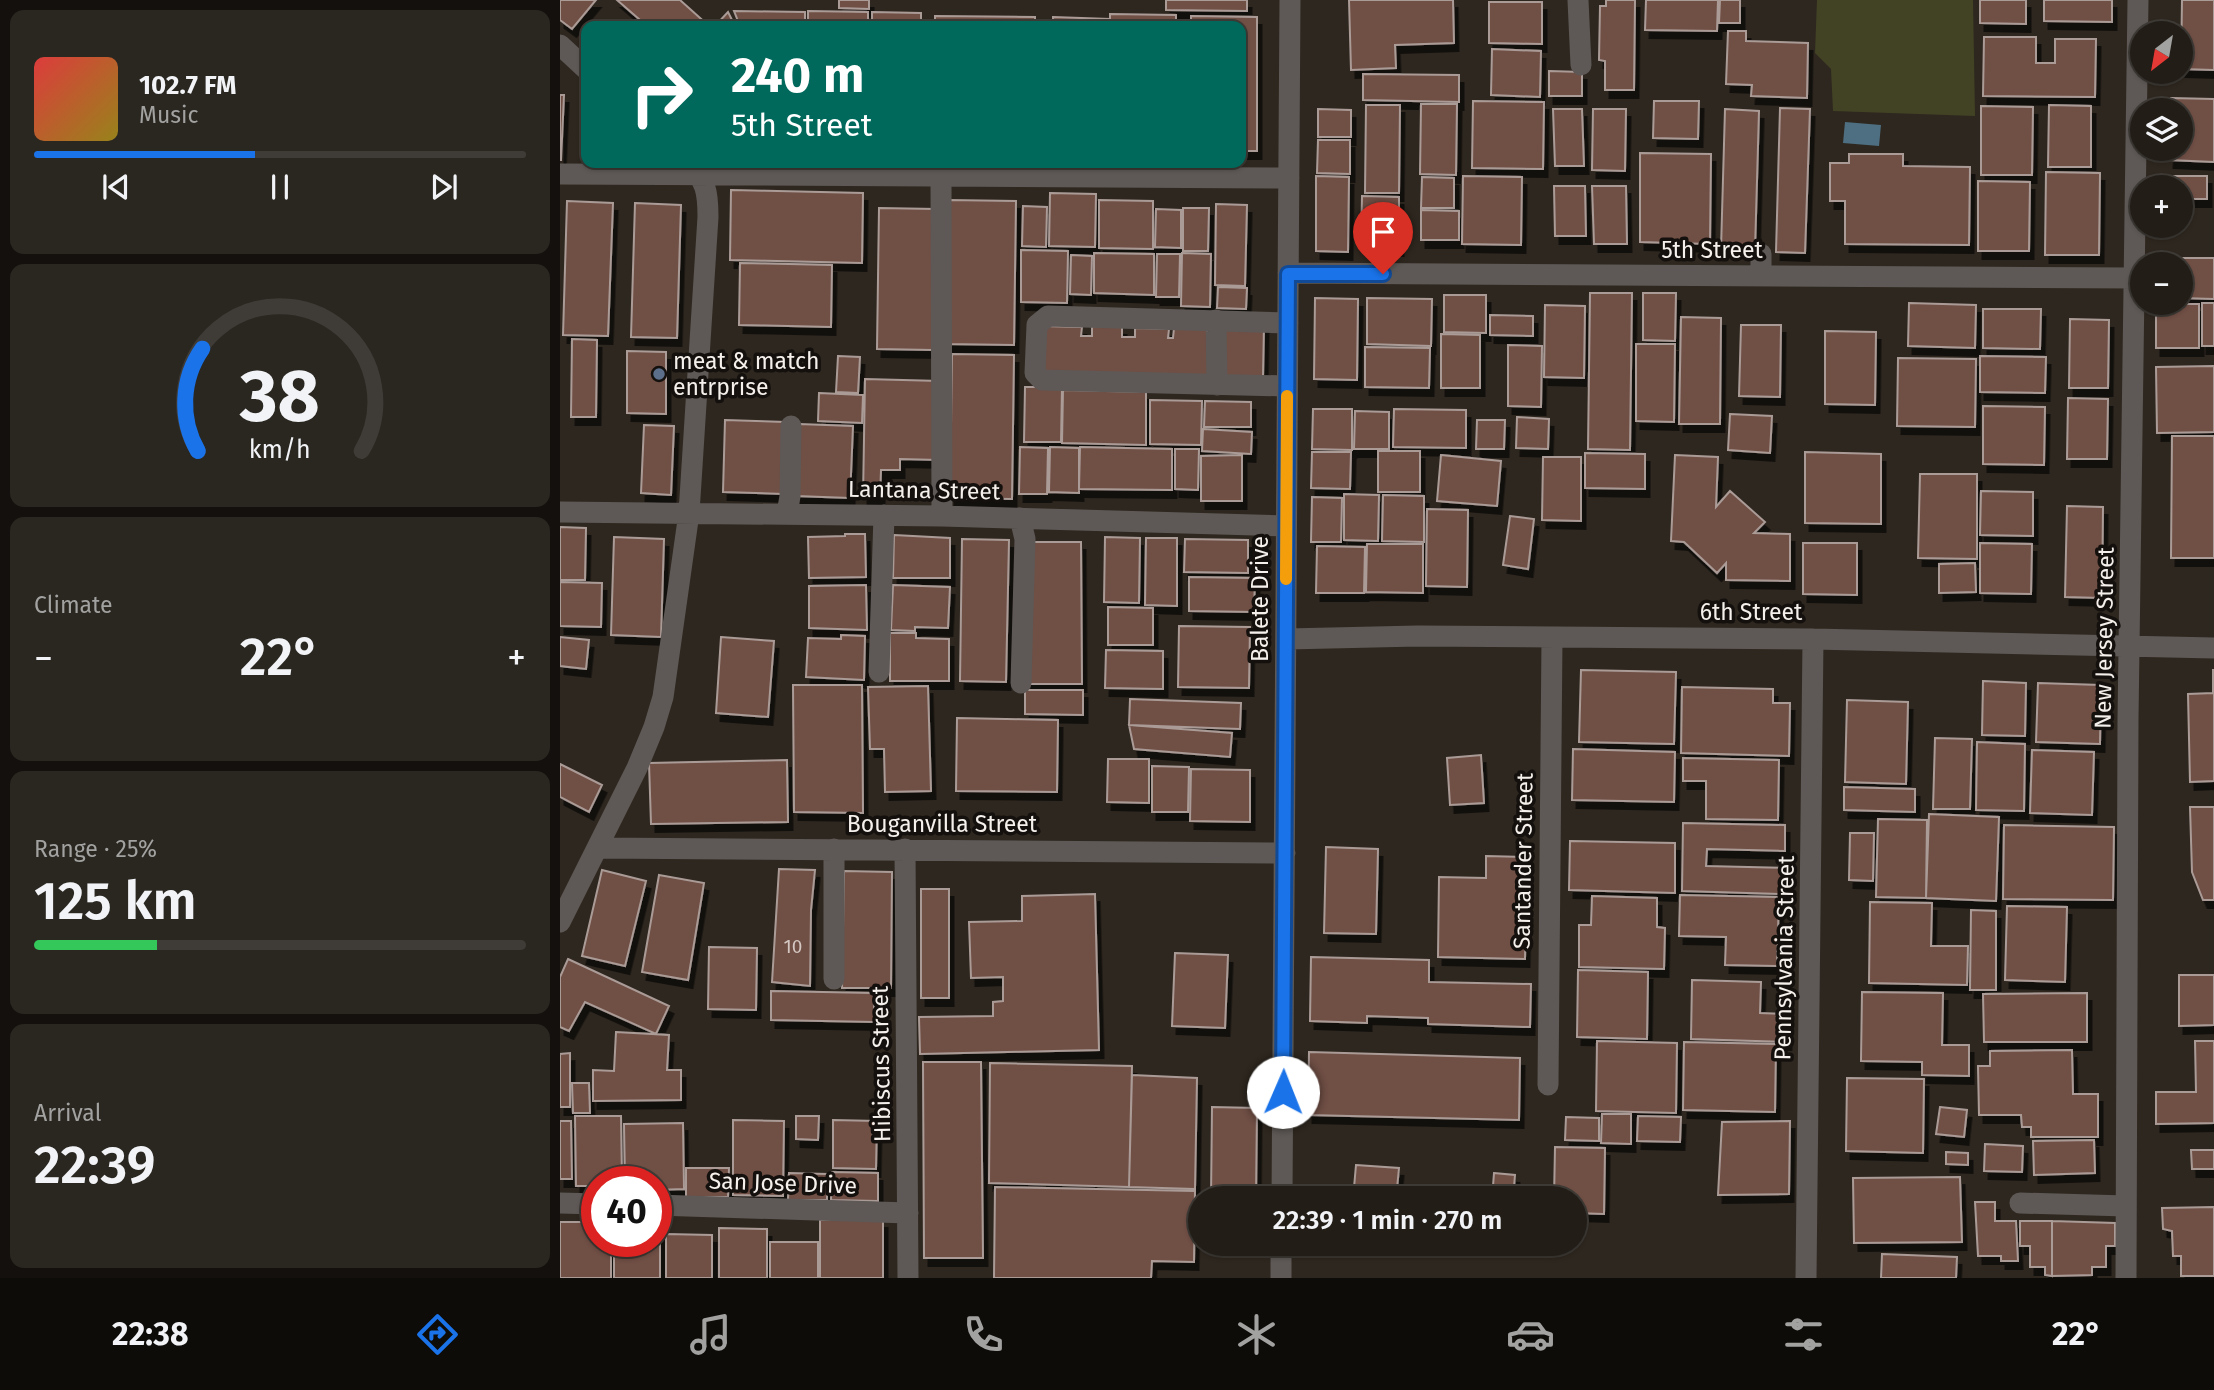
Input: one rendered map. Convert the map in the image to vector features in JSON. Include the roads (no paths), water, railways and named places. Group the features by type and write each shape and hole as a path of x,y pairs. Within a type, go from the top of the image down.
{"street":[{"name":"Balete Drive","path":"1282,1186 1290,0"},
{"path":"1578,0 1581,65"},
{"name":"New Jersey Street","path":"2135,252 2138,0"},
{"path":"560,45 581,64"},
{"path":"560,174 695,170 941,177 1289,178"},
{"path":"560,922 637,768 663,697 689,513 708,217 708,196 695,170"},
{"path":"941,177 942,516"},
{"path":"1761,254 1761,276"},
{"name":"5th Street","path":"1288,274 2130,278"},
{"name":"New Jersey Street","path":"2126,1278 2128,720 2134,315"},
{"path":"1287,386 1042,380 1035,373 1037,325 1048,316 1288,323"},
{"path":"1216,320 1217,385"},
{"path":"787,514 790,496 790,426"},
{"name":"Lantana Street","path":"560,512 942,516 1286,526"},
{"path":"878,672 884,515"},
{"path":"1020,518 1025,539 1021,683"},
{"name":"6th Street","path":"1287,639 1418,636 1813,639 2214,648"},
{"name":"Santander Street","path":"1548,1085 1552,637"},
{"name":"Pennsylvania Street","path":"1806,1278 1813,639"},
{"name":"Bouganvilla Street","path":"599,848 1285,853"},
{"path":"834,849 834,979"},
{"name":"Hibiscus Street","path":"905,849 908,1278"},
{"path":"560,1203 581,1204"},
{"path":"2020,1203 2126,1206"},
{"name":"San Jose Drive","path":"672,1206 908,1213"},
{"path":"1281,1278 1282,1256"}],"water":[{"path":"1845,122 1881,125 1879,146 1843,143"}],"place":[{"name":"meat & match entrprise","path":"659,374"}]}
